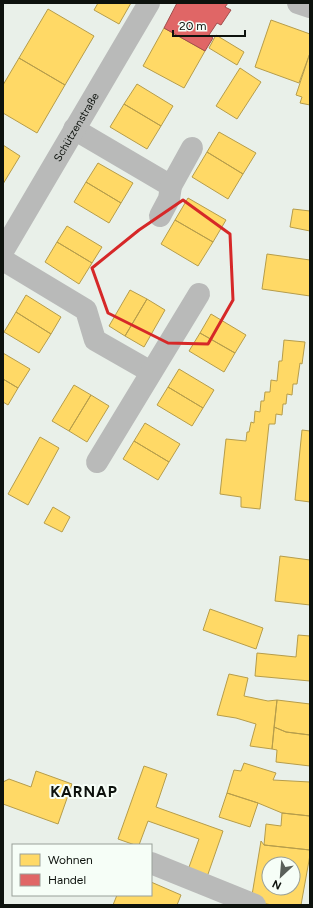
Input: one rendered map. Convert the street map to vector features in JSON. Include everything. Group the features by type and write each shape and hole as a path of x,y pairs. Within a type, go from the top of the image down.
{"street":[{"name":"Schützenstraße","path":"3,251 149,3"},
{"path":"298,3 310,7"},
{"path":"74,129 171,186"},
{"path":"160,216 169,199 171,186 192,148"},
{"path":"3,260 86,310 95,340 151,372"},
{"path":"97,462 198,294"},
{"path":"152,863 255,905"}],"highlighted area":[{"path":"183,200 230,234 233,300 208,344 168,343 108,313 92,268 139,230"}],"building: Wohnen":[{"path":"98,3 131,3 119,24 94,10"},
{"path":"48,9 94,36 65,85 19,58"},
{"path":"271,20 310,34 310,53 299,83 255,67"},
{"path":"164,28 205,51 184,88 143,66"},
{"path":"216,35 244,52 237,65 209,48"},
{"path":"310,53 310,105 300,103 302,97 296,95"},
{"path":"19,58 65,85 37,133 3,113 3,85"},
{"path":"240,68 261,82 237,119 216,106"},
{"path":"137,84 173,106 161,126 124,104"},
{"path":"124,104 161,126 147,149 110,127"},
{"path":"219,132 256,153 243,174 207,152"},
{"path":"3,145 20,156 3,184"},
{"path":"207,152 243,174 228,199 192,177"},
{"path":"98,163 133,183 121,203 86,182"},
{"path":"86,182 121,203 109,223 74,202"},
{"path":"188,198 226,220 213,242 175,220"},
{"path":"293,209 310,211 310,231 290,227"},
{"path":"175,220 213,242 198,266 161,244"},
{"path":"67,226 102,247 92,263 57,242"},
{"path":"57,242 92,263 79,284 45,262"},
{"path":"267,254 310,260 310,296 262,289"},
{"path":"130,290 147,299 125,336 109,326"},
{"path":"26,295 61,317 51,334 16,312"},
{"path":"147,299 165,310 144,347 125,336"},
{"path":"16,312 51,334 39,353 4,332"},
{"path":"211,314 246,335 235,353 200,333"},
{"path":"200,333 235,353 224,372 189,351"},
{"path":"284,340 305,342 297,384 293,384 292,395 287,394 286,404 283,404 282,415 276,414 275,424 269,424 260,509 241,507 241,497 220,494 226,439 246,441 247,432 249,432 251,422 254,423 255,411 260,412 261,401 264,401 265,392 270,392 271,380 277,381 279,361 282,361"},
{"path":"3,353 30,369 18,388 3,379"},
{"path":"179,369 214,390 203,408 168,387"},
{"path":"3,379 18,388 8,405 3,402"},
{"path":"74,385 91,395 69,431 52,421"},
{"path":"168,387 203,408 192,426 157,405"},
{"path":"91,395 109,406 87,442 69,431"},
{"path":"145,423 180,444 169,462 134,441"},
{"path":"302,430 310,431 310,502 295,500"},
{"path":"40,437 59,448 28,505 8,494"},
{"path":"134,441 169,462 158,480 123,459"},
{"path":"53,507 70,517 62,532 44,523"},
{"path":"280,556 310,560 310,605 275,601"},
{"path":"210,609 263,628 256,649 203,630"},
{"path":"298,635 310,636 310,681 255,676 257,653 296,657"},
{"path":"229,674 248,678 244,696 268,701 277,700 272,749 250,746 256,724 236,718 217,715"},
{"path":"277,700 310,704 310,735 286,732 274,727"},
{"path":"274,727 286,732 310,735 310,766 276,762 277,750 272,749"},
{"path":"244,763 276,773 273,780 310,782 310,816 282,813 227,793 234,770 241,771"},
{"path":"144,766 167,774 156,807 223,831 207,877 188,870 199,839 148,821 139,844 132,844 118,839"},
{"path":"36,771 72,784 58,824 3,804 3,782 9,779 31,787"},
{"path":"227,793 258,803 250,827 219,817"},
{"path":"282,813 310,816 310,850 264,845 266,824 281,826"},
{"path":"261,841 264,845 310,850 301,905 272,905 251,901"},
{"path":"152,882 181,895 177,905 113,905 117,896 152,896"}],"building: Handel":[{"path":"177,3 228,3 225,7 231,10 221,25 217,23 209,35 213,38 205,51 164,28"}],"district":[{"name":"KARNAP","path":"84,792"}]}
